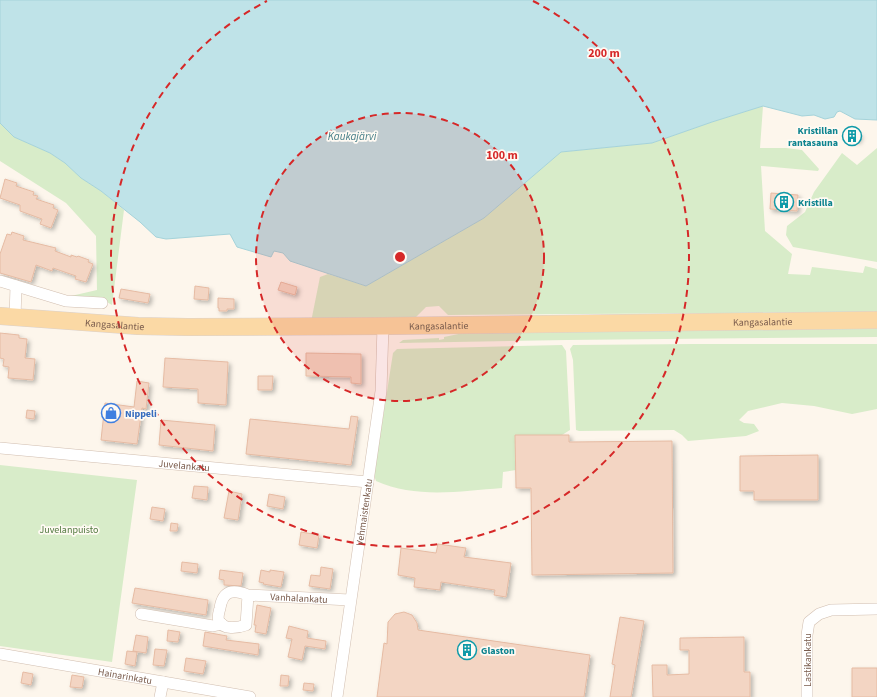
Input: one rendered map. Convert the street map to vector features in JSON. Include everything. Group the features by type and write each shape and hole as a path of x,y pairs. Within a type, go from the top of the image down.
{"main road":[{"name":"Kangasalantie","path":"8,317 150,326 383,326 877,320"}],"street":[{"path":"0,281 66,301 102,303"},
{"path":"8,317 16,286"},
{"name":"Vehmaistenkatu","path":"337,697 381,391 383,326"},
{"name":"Juvelankatu","path":"0,448 368,482"},
{"name":"Vanhalankatu","path":"222,624 218,615 222,598 226,594 238,591 248,594 350,600"},
{"path":"141,614 213,626 222,624 234,628 246,625 248,594"},
{"name":"Lastikankatu","path":"807,697 807,635 809,622 818,614 831,610 877,609"},
{"name":"Hainarinkatu","path":"0,654 250,697"},
{"path":"160,697 163,682"}],"green space":[{"path":"763,106 760,148 786,148 802,150 819,169 818,171 761,166 765,231 792,254 788,274 810,275 812,267 863,273 865,266 877,269 877,312 448,315 439,306 426,307 414,319 311,322 320,277 328,274 366,286 484,218 561,152 652,143"},
{"path":"0,123 14,137 50,153 65,163 81,178 101,191 124,210 112,305 98,297 71,296 97,290 96,236 66,203 0,161"},
{"path":"877,148 877,262 793,247 786,235 787,226 805,212 814,192 842,153 857,165"},
{"path":"877,326 877,337 399,343 403,340 439,338 439,340 444,339 444,337 468,332"},
{"path":"877,344 877,409 852,414 814,406 782,403 748,411 739,420 744,423 754,424 759,431 746,436 688,441 674,430 576,430 573,360 570,349 573,345"},
{"path":"562,345 566,351 570,430 562,435 515,435 516,470 503,472 502,488 455,492 423,492 391,487 376,481 374,475 393,353 397,349"},
{"name":"Juvelanpuisto","path":"0,465 137,480 112,662 0,646"}],"water":[{"name":"Kaukajärvi","path":"0,0 877,0 877,120 855,119 840,111 837,112 834,117 825,119 814,115 802,116 763,106 652,143 561,152 484,218 366,286 290,261 283,253 274,251 271,257 237,247 230,234 166,239 156,237 140,222 101,191 81,178 65,163 50,153 14,137 0,123"}],"building":[{"name":"Kristillan rantasauna","path":"846,131 860,134 858,141 845,138"},
{"path":"5,179 17,183 16,186 34,192 33,195 38,196 36,199 54,205 53,208 58,210 51,228 40,224 42,219 20,211 20,205 0,198"},
{"name":"Kristilla","path":"771,193 798,195 797,211 770,209"},
{"path":"12,232 24,236 23,240 56,248 55,251 71,257 71,255 78,256 89,260 88,262 93,264 86,282 75,279 76,276 53,268 52,271 36,265 31,282 0,273 0,254 7,234 11,235"},
{"path":"281,282 297,287 295,295 278,290"},
{"path":"195,286 209,288 208,300 194,299"},
{"path":"121,289 150,294 148,303 119,298"},
{"path":"218,298 234,299 234,309 219,311"},
{"path":"0,333 19,335 19,338 27,339 25,358 35,359 33,380 8,378 9,367 3,366 4,359 0,358"},
{"path":"306,353 361,354 361,384 351,383 351,377 306,376"},
{"path":"165,358 228,362 226,405 198,403 198,389 163,387"},
{"path":"258,376 273,376 272,390 258,390"},
{"path":"137,381 149,383 146,409 142,408 137,444 101,440 105,403 134,407"},
{"path":"27,410 35,411 34,419 26,418"},
{"path":"351,416 358,417 351,465 246,454 250,419 349,429"},
{"path":"161,420 215,425 213,451 159,445"},
{"path":"515,435 569,435 569,442 672,441 673,573 532,575 531,488 516,488"},
{"path":"818,455 818,500 754,500 754,491 740,491 740,456"},
{"path":"194,486 208,487 207,500 192,498"},
{"path":"229,491 242,494 238,520 224,518"},
{"path":"269,494 285,497 283,509 267,506"},
{"path":"152,507 165,509 163,521 150,519"},
{"path":"171,523 178,524 177,531 170,531"},
{"path":"301,532 319,535 317,548 299,545"},
{"path":"438,544 466,548 464,557 511,563 506,597 494,595 495,590 441,582 440,590 414,587 415,578 398,575 401,548 436,553"},
{"path":"182,562 198,564 197,573 181,571"},
{"path":"321,567 333,569 330,589 309,586 311,575 320,576"},
{"path":"220,570 243,573 241,586 224,585 224,580 219,579"},
{"path":"261,570 270,572 270,570 284,572 281,587 259,582"},
{"path":"135,588 208,600 206,615 132,603"},
{"path":"257,605 271,608 266,634 255,632 256,625 254,625"},
{"name":"Glaston","path":"404,612 412,615 417,623 418,630 590,655 584,697 377,697 384,643 387,644 388,622 395,614"},
{"path":"620,617 644,621 631,697 610,697 615,665 612,664"},
{"path":"289,626 308,631 307,638 326,641 325,649 305,646 302,660 288,657 292,639 286,638"},
{"path":"168,630 180,632 178,642 167,641"},
{"path":"205,632 227,636 226,640 259,644 258,655 203,646"},
{"path":"136,635 148,637 146,653 133,651"},
{"path":"744,637 744,672 750,672 750,697 653,697 652,665 667,665 667,675 689,674 689,650 680,650 680,638"},
{"path":"155,649 167,650 164,666 153,665"},
{"path":"127,651 137,652 135,666 125,664"},
{"path":"186,658 206,661 203,674 184,671"},
{"path":"852,668 877,668 877,697 852,697"},
{"path":"23,672 33,674 31,685 21,683"},
{"path":"72,675 84,677 82,688 70,687"},
{"path":"281,675 289,676 288,686 280,686"},
{"path":"304,683 314,684 313,691 303,690"}],"place":[{"name":"Kristillan rantasauna","path":"852,136"},
{"name":"Kristilla","path":"784,202"},
{"name":"Nippeli","path":"111,413"},
{"name":"Glaston","path":"467,650"}]}
